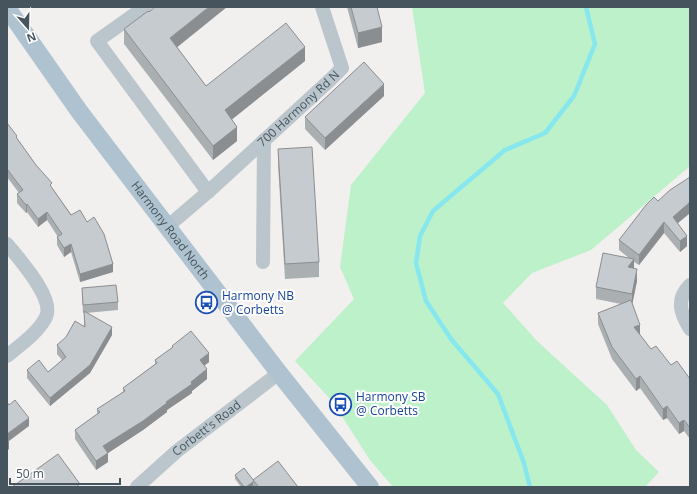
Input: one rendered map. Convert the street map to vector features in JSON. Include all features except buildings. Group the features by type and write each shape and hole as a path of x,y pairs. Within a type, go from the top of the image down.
{"main road":[{"name":"Harmony Road North","path":"7,8 79,111 167,228 370,487"}],"street":[{"path":"145,7 97,41 208,192"},
{"name":"700 Harmony Rd N","path":"167,228 342,68 322,7"},
{"path":"263,262 264,140"},
{"path":"7,244 40,287 47,302 46,316 37,330 7,356"},
{"path":"690,285 686,289 680,303 682,316 690,329"},
{"name":"Corbett's Road","path":"137,487 177,452 280,373"}],"green space":[{"path":"412,7 690,7 690,166 591,250 532,273 503,303 537,341 607,405 636,450 659,472 645,487 393,487 370,460 332,401 295,361 354,299 340,267 351,185 425,93"}],"waterway":[{"path":"530,487 524,463 498,394 451,339 426,301 416,263 420,236 433,211 505,150 545,133 574,96 595,44 586,7"}],"place":[{"name":"Harmony NB @ Corbetts","path":"206,303"},
{"name":"Harmony SB @ Corbetts","path":"340,404"}]}
